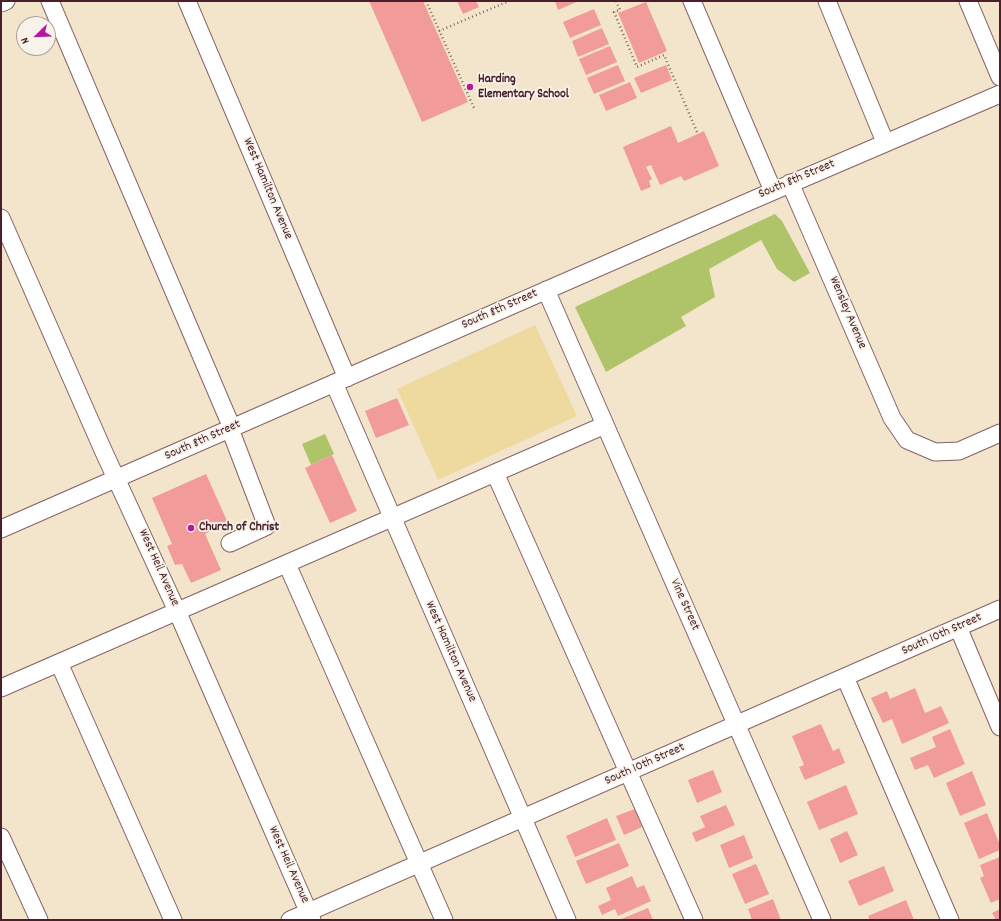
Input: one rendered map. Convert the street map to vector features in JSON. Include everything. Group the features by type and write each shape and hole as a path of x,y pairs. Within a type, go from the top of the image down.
{"street":[{"path":"1,3 6,1"},
{"path":"50,1 231,428 267,526 230,543"},
{"name":"West Hamilton Avenue","path":"187,1 340,380 392,518 567,920"},
{"path":"692,1 773,191"},
{"path":"827,1 885,142"},
{"path":"968,1 1000,78"},
{"name":"South 8th Street","path":"1,529 790,183 1000,94"},
{"name":"Wensley Avenue","path":"790,183 892,418 907,440 935,452 959,451 1000,433"},
{"name":"West Heil Avenue","path":"1,218 177,611 310,916"},
{"name":"Vine Street","path":"546,290 822,920"},
{"path":"1,688 605,425"},
{"path":"495,473 694,920"},
{"path":"287,564 444,920"},
{"name":"South 10th Street","path":"290,920 310,916 420,863 1000,609"},
{"path":"958,627 1000,727"},
{"path":"59,663 173,920"},
{"path":"845,677 950,920"},
{"path":"1,837 39,920"}],"path":[{"path":"426,1 474,108"},
{"path":"439,31 509,1"},
{"path":"616,1 620,10 614,12 637,67 664,55 697,132"}],"green space":[{"path":"775,214 782,221 810,273 794,282 777,269 761,240 709,269 715,297 681,317 686,326 606,372 575,307"},
{"path":"325,434 334,454 311,465 302,444"}],"sand":[{"path":"535,325 577,416 438,480 397,389"}],"building":[{"path":"369,1 423,1 468,102 422,122"},
{"path":"457,1 476,1 479,7 463,14"},
{"path":"555,1 579,1 558,10"},
{"path":"646,2 667,51 639,63 618,13"},
{"path":"594,9 601,25 570,38 563,22"},
{"path":"602,28 609,44 578,57 572,41"},
{"path":"610,46 617,62 586,75 579,59"},
{"path":"618,65 625,81 594,94 587,78"},
{"path":"666,65 672,80 641,93 634,78"},
{"path":"630,82 637,98 606,111 599,95"},
{"path":"671,126 678,143 704,131 719,166 684,181 681,176 660,185 651,165 646,167 652,179 649,181 651,187 641,191 623,147"},
{"path":"397,398 409,425 376,438 365,411"},
{"path":"332,455 357,511 330,523 305,468"},
{"name":"Church of Christ","path":"206,474 228,523 205,534 221,570 191,583 182,564 175,565 167,546 172,544 152,498"},
{"path":"915,688 925,713 941,706 949,723 902,744 892,719 883,723 871,698 887,691 890,699"},
{"path":"821,724 833,751 839,748 845,763 805,780 799,767 804,765 792,736"},
{"path":"950,729 965,764 934,778 928,765 915,770 910,758 936,747 932,737"},
{"path":"713,770 722,792 697,803 688,780"},
{"path":"972,771 986,805 960,816 946,783"},
{"path":"846,785 858,814 819,830 807,802"},
{"path":"726,805 735,825 696,842 692,833 705,827 700,816"},
{"path":"635,809 642,827 624,835 616,816"},
{"path":"987,813 1000,845 1000,850 979,859 964,823"},
{"path":"607,818 616,840 575,857 566,836"},
{"path":"847,831 858,855 840,863 830,839"},
{"path":"744,835 753,858 729,868 720,845"},
{"path":"619,843 629,866 586,884 576,861"},
{"path":"1000,857 1000,899 991,903 980,878 984,876 980,865"},
{"path":"756,864 769,894 745,904 732,874"},
{"path":"884,866 894,891 859,906 848,881"},
{"path":"632,876 637,888 644,885 651,901 618,916 615,909 602,915 598,906 611,900 606,888"},
{"path":"773,899 781,920 752,920 748,909"},
{"path":"906,900 914,920 870,920 868,916"},
{"path":"648,908 653,920 619,920"},
{"path":"1000,909 1000,920 996,920 992,913"}],"place":[{"name":"Harding Elementary School","path":"470,87"},
{"name":"Church of Christ","path":"191,528"}]}
